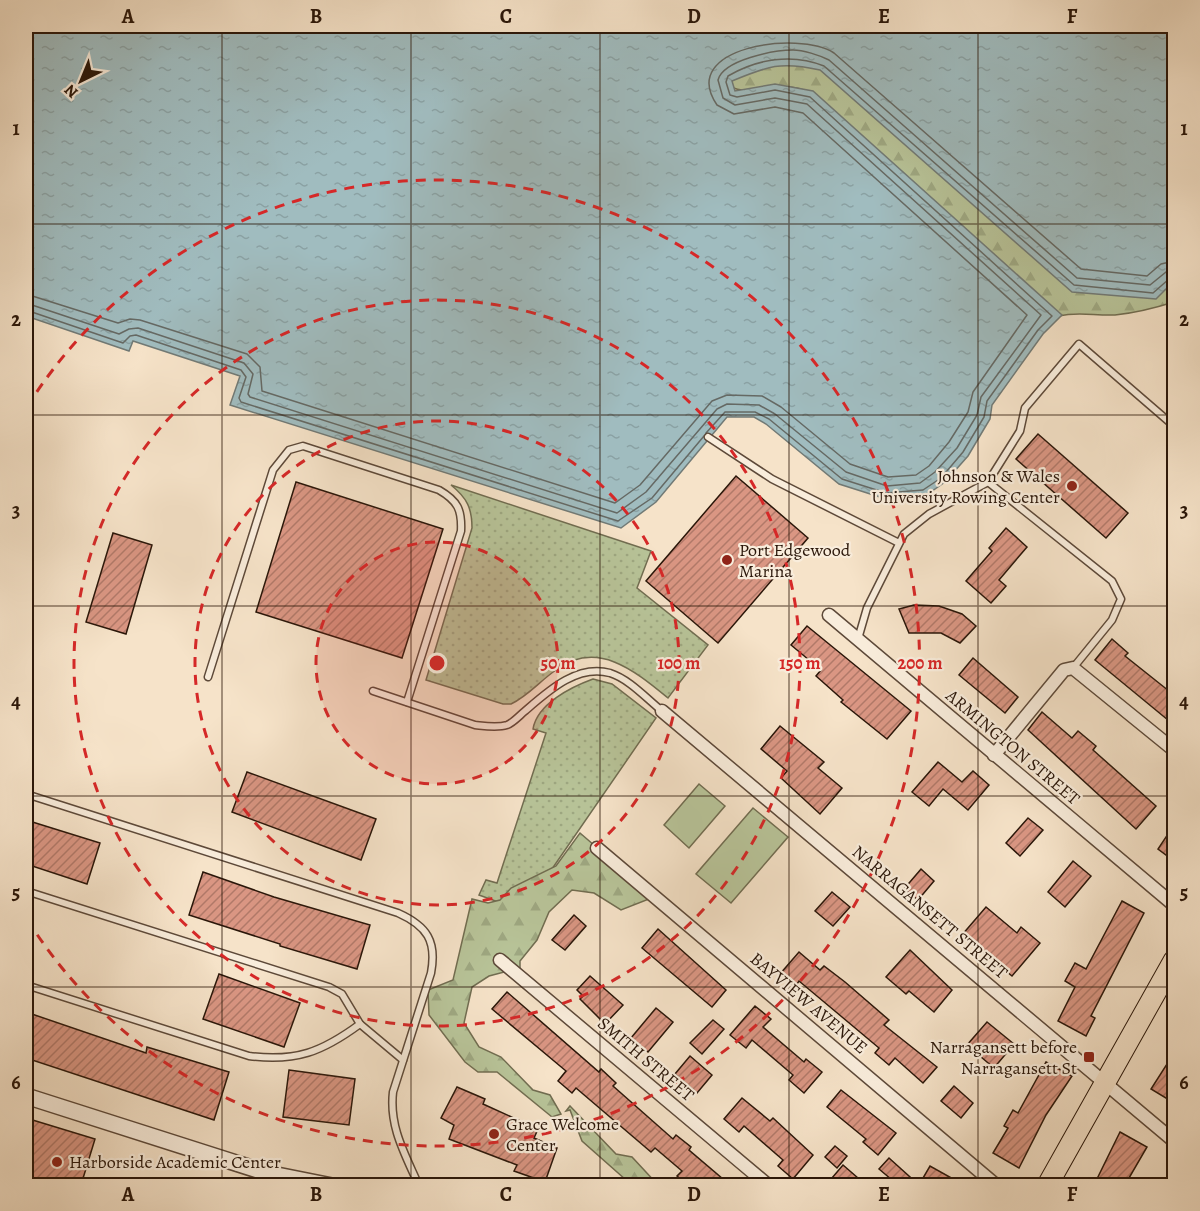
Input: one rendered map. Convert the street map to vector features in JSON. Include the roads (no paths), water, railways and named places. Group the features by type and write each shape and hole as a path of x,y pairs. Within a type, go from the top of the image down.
{"main road":[{"path":"1047,1185 1174,960"}],"street":[{"name":"ARMINGTON STREET","path":"828,615 1174,905"},
{"path":"994,755 1064,670 1073,668 1174,750"},
{"name":"NARRAGANSETT STREET","path":"662,711 1174,1141"},
{"name":"BAYVIEW AVENUE","path":"597,848 997,1185"},
{"name":"SMITH STREET","path":"500,960 769,1185"},
{"path":"26,1096 267,1173 332,1185"}],"lane":[{"path":"857,639 867,608 904,534 929,514 988,482 1020,431 1025,408 1079,344 1174,426"},
{"path":"708,437 772,479 900,543"},
{"path":"208,677 273,470 289,450 303,446 439,490 455,499 462,514 461,531 407,702"},
{"path":"988,482 1112,581 1121,599 1112,620 1073,668"},
{"path":"373,691 475,725 509,725 566,680 581,673 595,671 610,673 626,681 662,711"},
{"path":"26,794 398,913 415,921 427,934 435,953 431,973 403,1060 391,1111 394,1130 419,1185"},
{"path":"26,891 329,987 342,994 360,1024 403,1060"},
{"path":"26,985 249,1056 276,1060 301,1056 321,1049 360,1024"}],"water":[{"path":"26,26 1174,26 1174,281 1156,299 1072,292 820,70 775,66 732,81 735,91 775,84 813,91 1062,315 1043,334 992,405 990,419 968,456 945,482 925,496 886,499 839,484 766,424 754,417 727,417 656,502 621,528 230,405 240,376 133,341 129,351 26,316"}],"place":[{"name":"Johnson & Wales University Rowing Center","path":"1072,486"},
{"name":"Port Edgewood Marina","path":"727,560"},
{"name":"Narragansett before Narragansett St","path":"1089,1057"},
{"name":"Grace Welcome Center","path":"494,1134"},
{"name":"Harborside Academic Center","path":"57,1162"}]}
